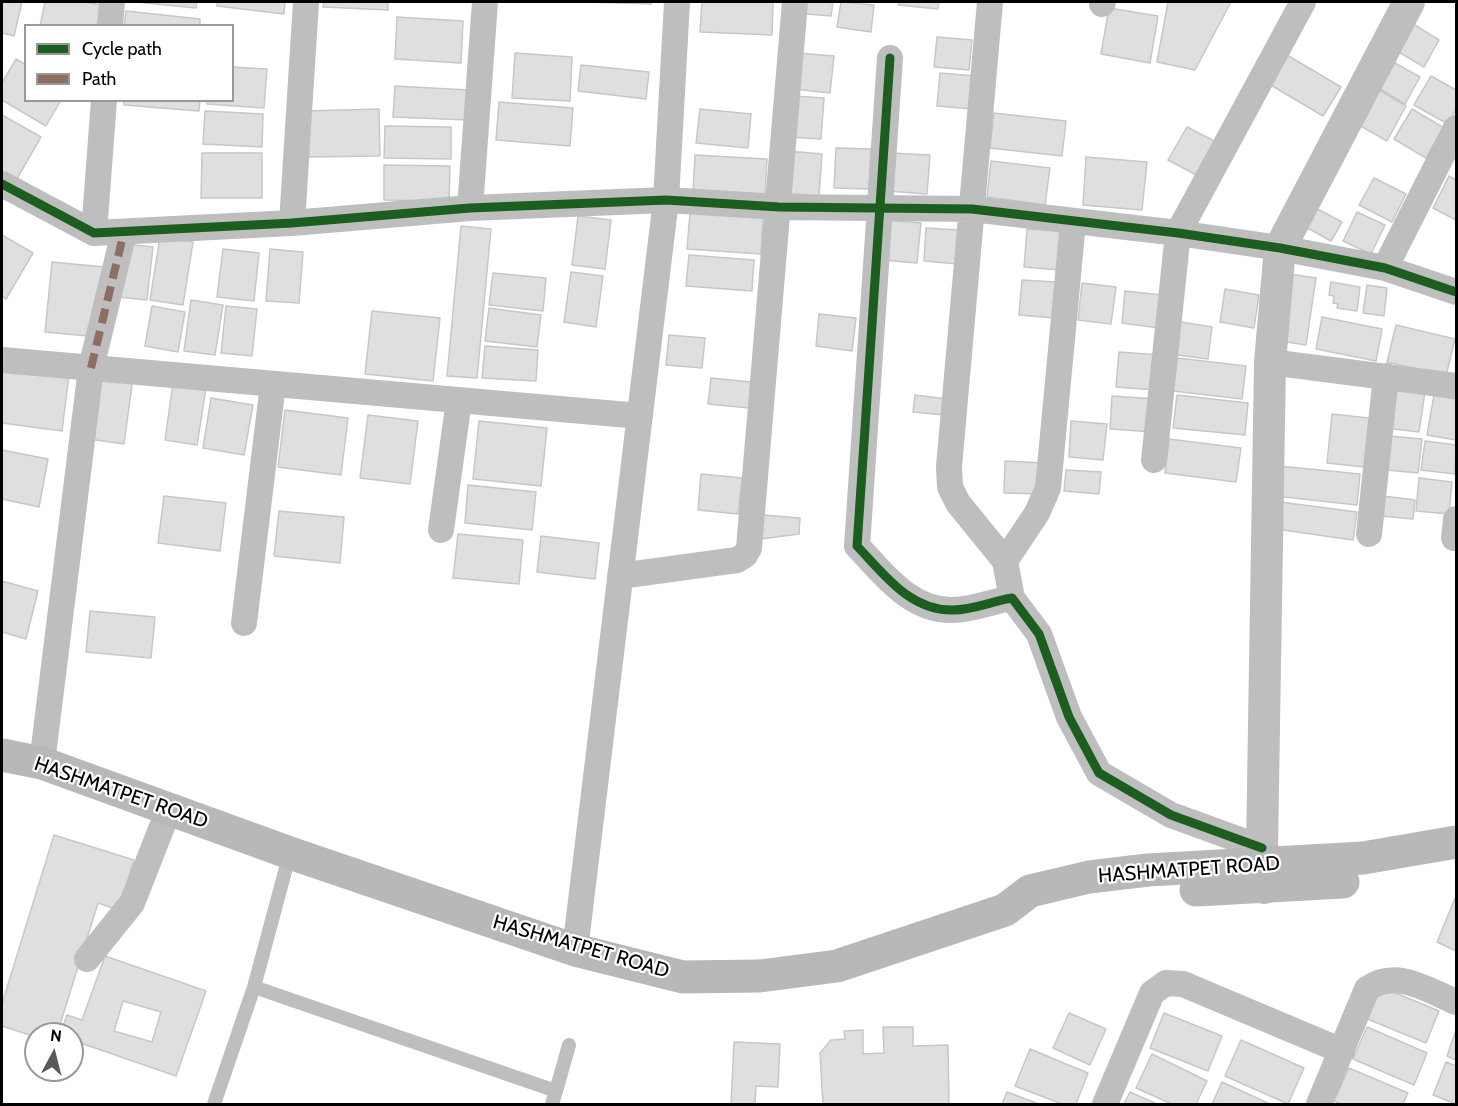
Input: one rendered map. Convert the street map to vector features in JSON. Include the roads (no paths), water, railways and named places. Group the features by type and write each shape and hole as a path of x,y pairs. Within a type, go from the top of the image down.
{"main road":[{"name":"HASHMATPET ROAD","path":"2,755 42,763 290,853 575,950 683,977 760,976 837,966 1005,910 1034,912 1092,898 1151,892 1263,867 1363,858 1456,842"},
{"path":"1263,867 1369,880 1456,862"}],"street":[{"path":"110,24 112,2"},
{"path":"292,223 306,2"},
{"path":"470,208 485,2"},
{"path":"575,950 666,200 677,2"},
{"path":"620,576 737,560 746,555 779,207 795,2"},
{"path":"990,2 949,467 950,487 958,503 1005,561 1012,598 1040,634 1069,717 1099,773 1263,867 1270,362 1280,248 1409,2"},
{"path":"1154,460 1178,233 1303,2"},
{"path":"890,58 857,546 902,593 923,605 953,610 1012,598"},
{"path":"94,233 104,102"},
{"path":"1385,267 1456,128"},
{"path":"2,184 94,233 292,223 470,208 666,200 779,207 972,208 1280,248 1385,267 1456,292"},
{"path":"1005,561 1037,513 1048,488 1072,222"},
{"path":"42,763 91,368 124,232"},
{"path":"2,360 640,416"},
{"path":"1270,362 1456,386"},
{"path":"1369,534 1386,376"},
{"path":"244,623 273,384"},
{"path":"441,530 459,400"},
{"path":"87,959 132,903 169,809"},
{"path":"1319,1104 1367,989 1381,979 1402,979 1456,1002"},
{"path":"1105,1104 1152,993 1166,983 1183,984 1342,1051"}],"lane":[{"path":"214,1104 254,987 290,853"},
{"path":"254,987 554,1098 569,1045"}]}
